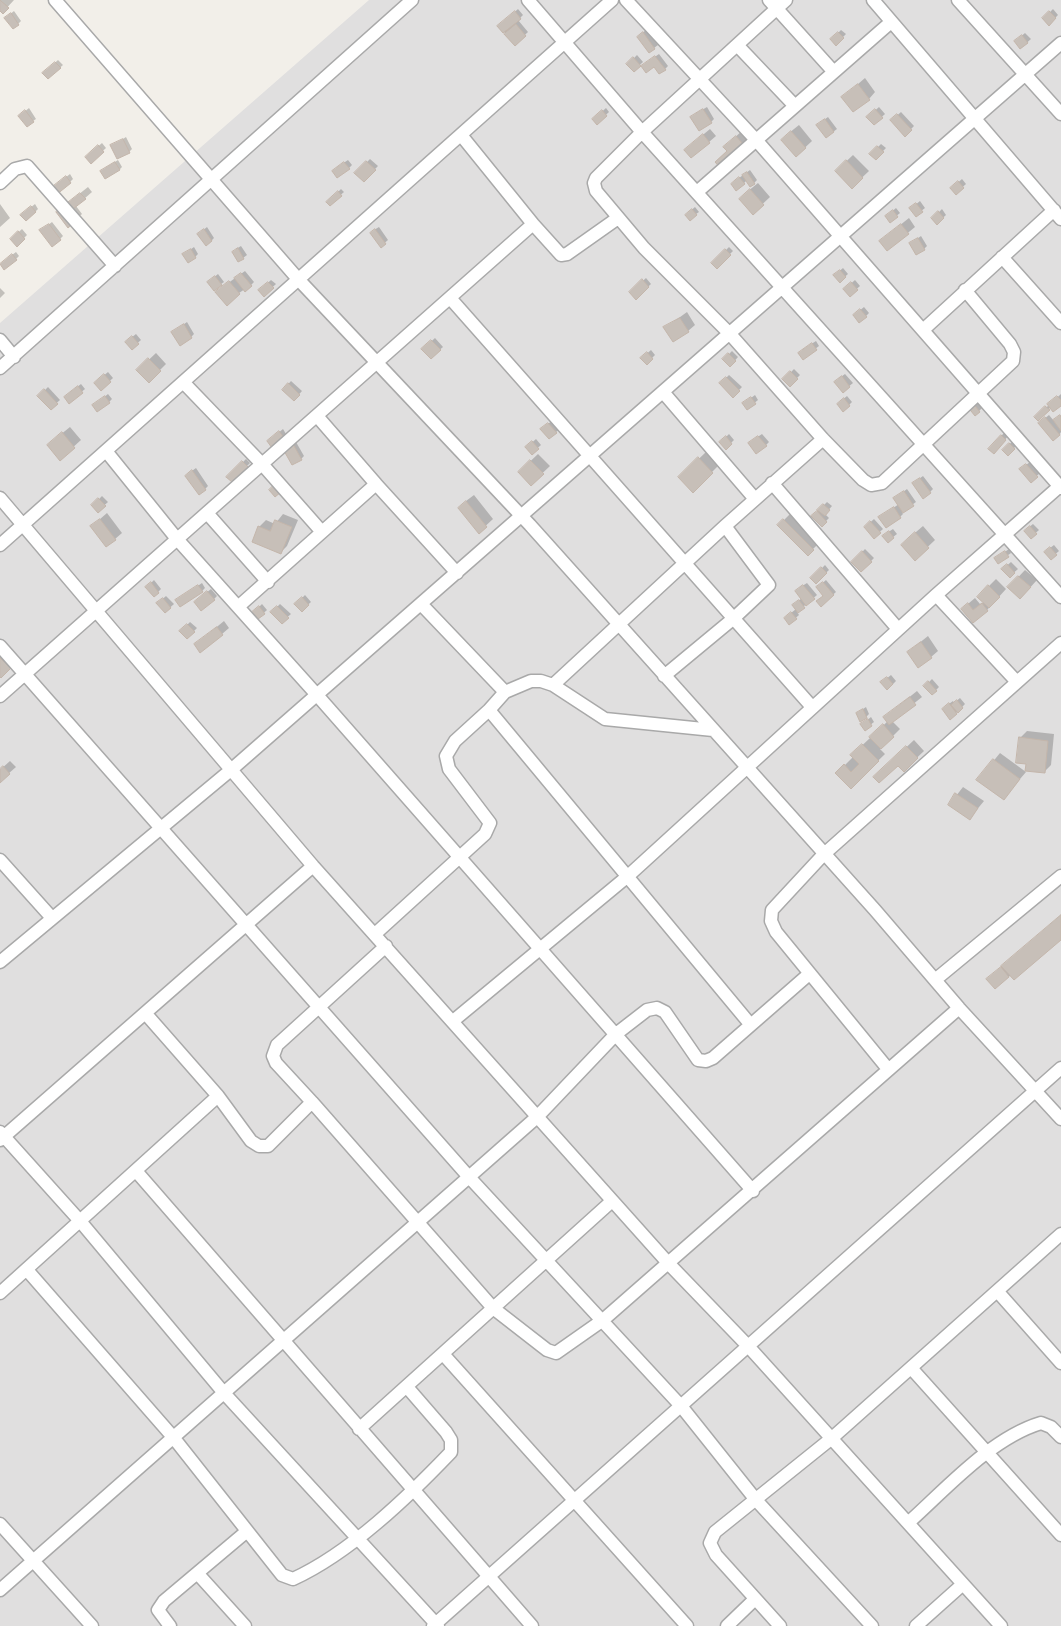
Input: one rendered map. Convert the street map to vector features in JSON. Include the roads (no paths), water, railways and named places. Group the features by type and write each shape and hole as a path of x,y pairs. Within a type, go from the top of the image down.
{"street":[{"path":"55,0 298,280 521,516 747,767 959,1008 1061,1119"},
{"path":"0,368 412,0"},
{"path":"528,0 642,132 1061,597"},
{"path":"0,545 612,0"},
{"path":"452,1021 628,876 898,629 1060,487 758,141 626,0"},
{"path":"873,0 1057,215 1002,257 922,330"},
{"path":"958,0 1061,114"},
{"path":"833,71 777,3 737,45 642,132 594,183 596,191 644,248 730,334 823,439 863,480 871,485 882,483 1013,361 1014,352 1010,344 965,290"},
{"path":"697,192 758,141 833,71 891,22"},
{"path":"0,962 318,695 589,455 730,334 974,117 1061,43"},
{"path":"737,45 796,106"},
{"path":"461,135 533,224 561,255 567,254 618,218"},
{"path":"0,183 15,169 27,166 115,266"},
{"path":"0,696 533,224"},
{"path":"1002,257 1061,323"},
{"path":"450,298 812,707"},
{"path":"0,340 14,356"},
{"path":"183,382 262,464 322,532"},
{"path":"663,392 755,499"},
{"path":"317,416 457,573"},
{"path":"553,686 684,563 823,439"},
{"path":"106,451 177,539 318,695 753,1191"},
{"path":"239,606 376,484"},
{"path":"772,484 898,629"},
{"path":"0,498 313,866 669,1264 748,1346 1001,1626"},
{"path":"207,513 268,582"},
{"path":"664,676 734,618 769,585 725,526"},
{"path":"936,595 1017,682"},
{"path":"421,604 505,692"},
{"path":"888,1069 808,974 776,932 771,921 772,910 823,855 1061,643"},
{"path":"0,646 469,1177 681,1406 756,1500 872,1626"},
{"path":"375,934 461,858 485,834 490,823 449,769 446,756 456,741 490,710 505,692 531,681 541,681 553,686 605,718 713,730"},
{"path":"490,710 750,1024"},
{"path":"0,860 52,918"},
{"path":"313,866 146,1014 1,1136 80,1221 224,1393 355,1539 436,1625 1061,1068"},
{"path":"935,980 1061,876"},
{"path":"386,946 277,1045 273,1056 276,1063 492,1308 547,1350 556,1353 603,1320 669,1264 959,1008"},
{"path":"0,1590 537,1117 616,1034 647,1010 657,1008 665,1012 698,1060 706,1061 712,1058 808,974"},
{"path":"146,1014 218,1096 251,1141 259,1146 268,1146 312,1102"},
{"path":"0,1293 218,1096"},
{"path":"136,1171 532,1626"},
{"path":"359,1429 544,1260 612,1201"},
{"path":"780,1626 754,1600 716,1555 710,1542 715,1532 832,1438 1061,1234"},
{"path":"27,1270 173,1437 246,1532 282,1575 293,1579 306,1573 355,1539 414,1491 451,1452 451,1440 407,1387"},
{"path":"998,1292 1061,1363"},
{"path":"443,1354 687,1626"},
{"path":"912,1368 1061,1535"},
{"path":"908,1522 988,1452 1028,1427 1041,1423 1051,1427 1061,1437"},
{"path":"0,1524 92,1626"},
{"path":"170,1626 158,1610 164,1601 246,1532"},
{"path":"198,1574 245,1626"},
{"path":"916,1626 963,1584"},
{"path":"726,1626 754,1600"}]}
